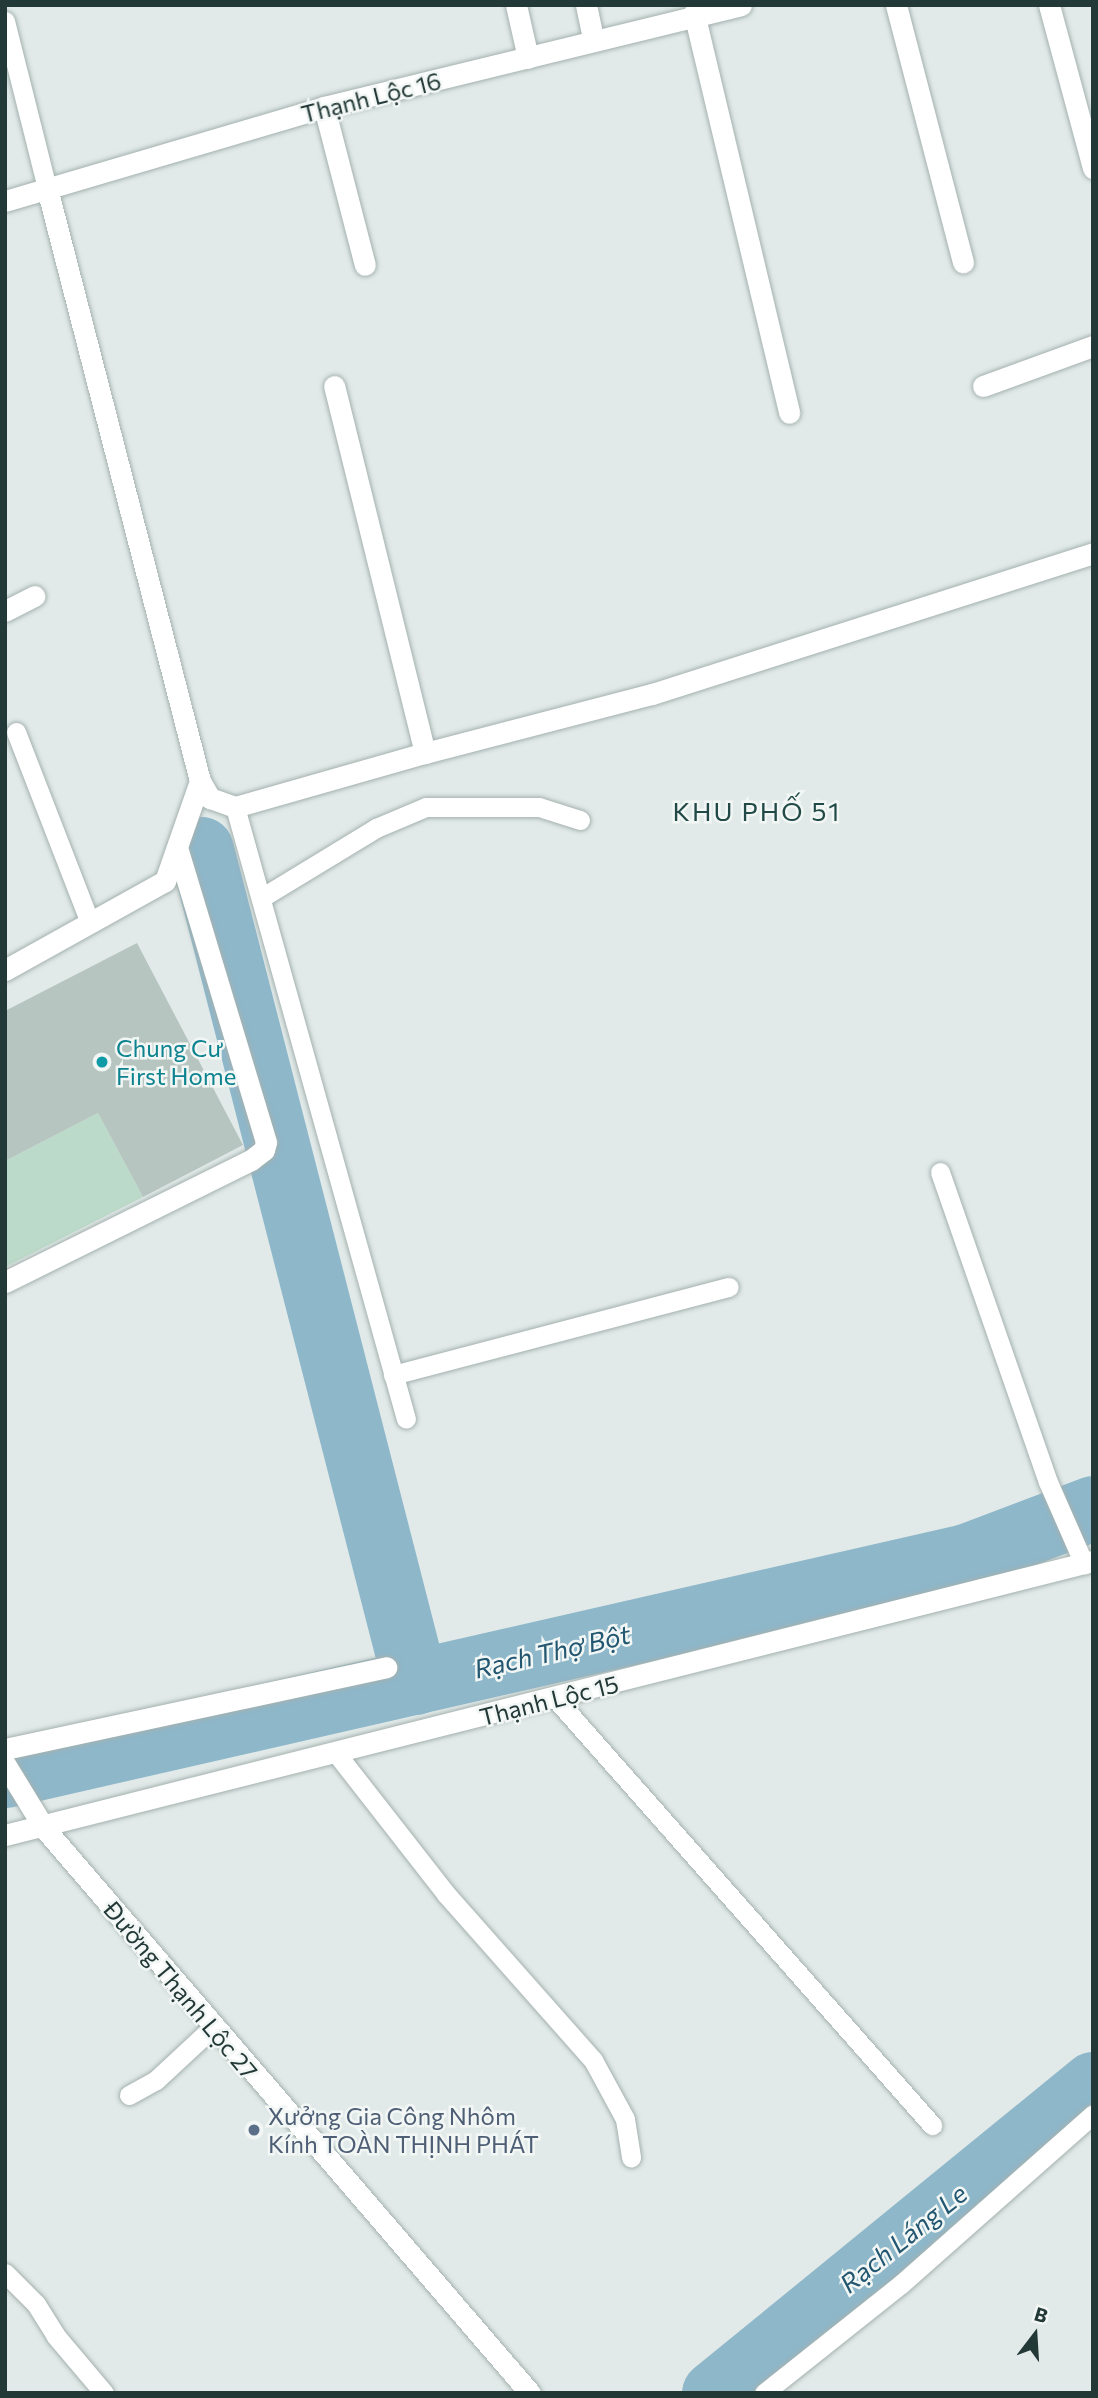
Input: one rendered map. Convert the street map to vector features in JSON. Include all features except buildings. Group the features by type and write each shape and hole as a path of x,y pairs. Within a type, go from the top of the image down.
{"street":[{"path":"516,5 528,58"},
{"path":"586,5 593,38"},
{"name":"Thạnh Lộc 16","path":"5,201 324,107 528,58 593,38 694,13 741,5"},
{"path":"895,5 963,261"},
{"path":"1049,5 1093,168"},
{"path":"694,13 789,413"},
{"path":"324,107 365,265"},
{"path":"47,188 200,781 210,798 235,807 425,752 652,694 1093,553"},
{"path":"983,386 1093,346"},
{"path":"334,386 425,752"},
{"path":"5,611 34,596"},
{"path":"5,970 165,880 178,851 200,781"},
{"path":"5,1282 251,1160 264,1150 266,1142 178,851"},
{"name":"Thạnh Lộc 15","path":"5,1835 44,1828 1088,1562"},
{"path":"5,1749 386,1667"},
{"name":"Đường Thạnh Lộc 27","path":"5,1764 44,1828 212,2028 530,2393"}],"lane":[{"path":"5,21 47,188"},
{"path":"16,732 90,923"},
{"path":"235,807 406,1419"},
{"path":"261,898 376,828 426,807 539,807 580,820"},
{"path":"940,1172 1048,1482 1072,1541 1088,1562"},
{"path":"393,1375 729,1287"},
{"path":"555,1698 932,2125"},
{"path":"336,1753 446,1894 593,2060 625,2119 631,2158"},
{"path":"129,2095 156,2080 212,2028"},
{"path":"764,2393 901,2284 1093,2114"},
{"path":"5,2273 36,2305 55,2335 104,2393"}],"green space":[{"path":"98,1113 143,1197 5,1267 5,1161"}],"waterway":[{"path":"201,849 415,1682"},
{"name":"Rạch Thợ Bột","path":"5,1775 966,1556 1093,1508"},
{"name":"Rạch Láng Le","path":"714,2393 1093,2084"}],"place":[{"name":"Chung Cư First Home","path":"102,1062"},
{"name":"Xưởng Gia Công Nhôm Kính TOÀN THỊNH PHÁT","path":"254,2130"}],"district":[{"name":"KHU PHỐ 51","path":"757,811"}]}
